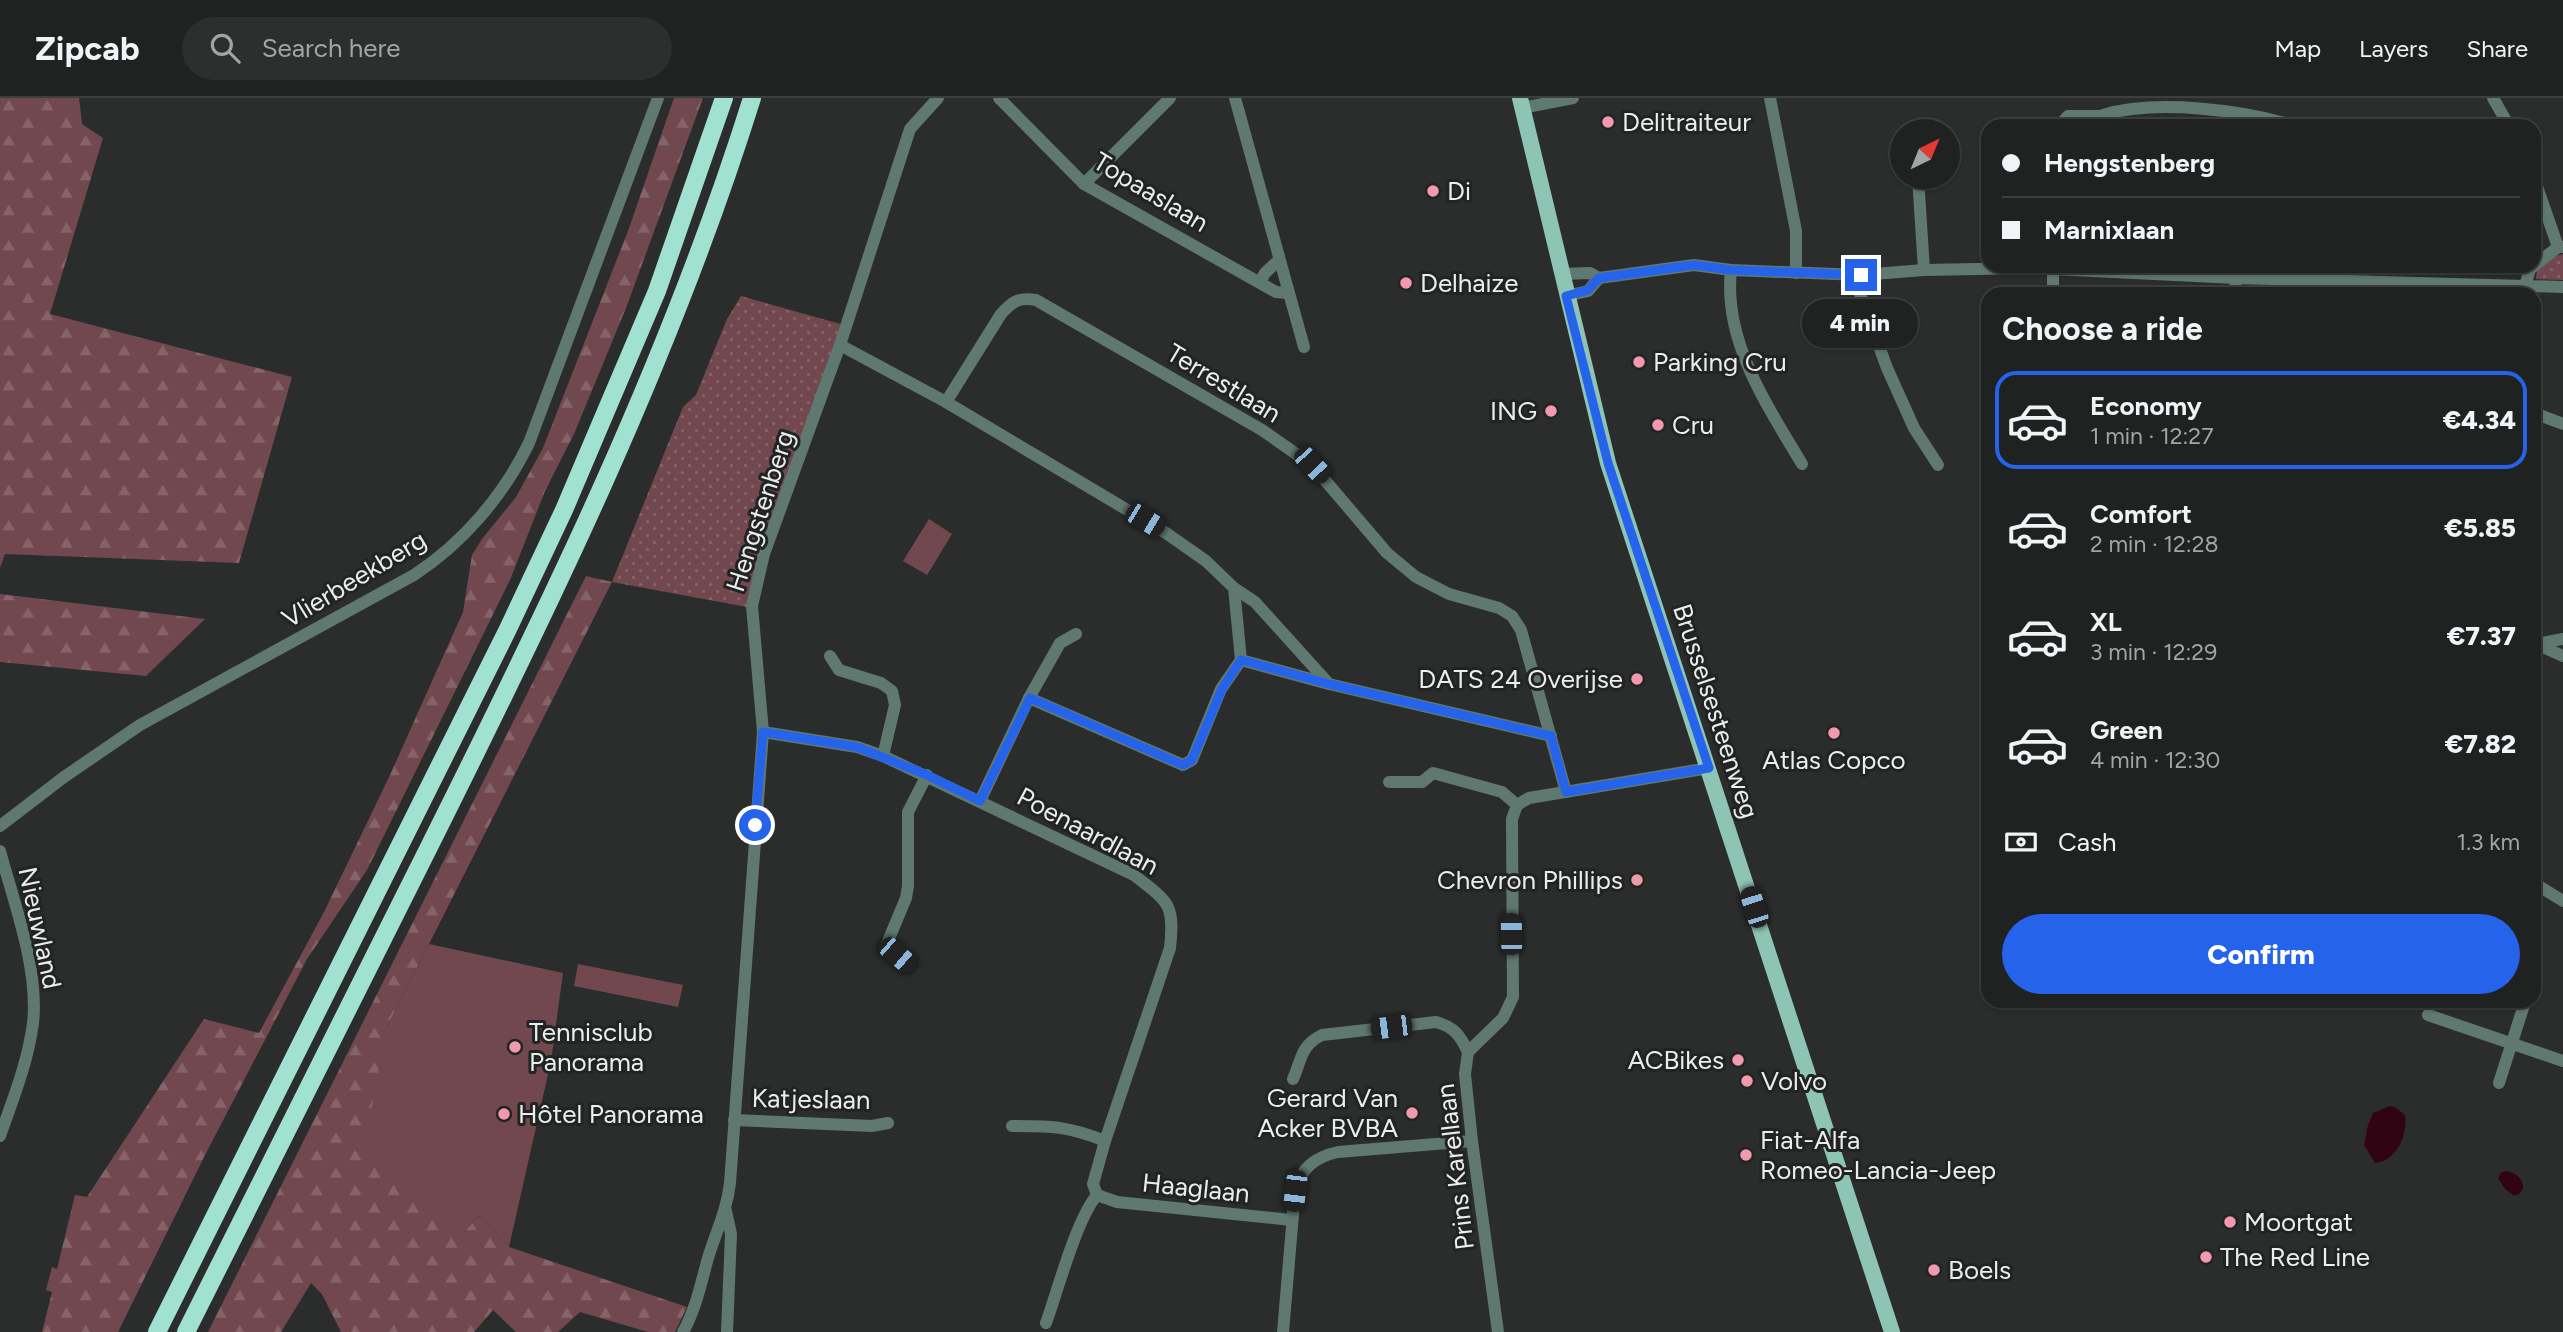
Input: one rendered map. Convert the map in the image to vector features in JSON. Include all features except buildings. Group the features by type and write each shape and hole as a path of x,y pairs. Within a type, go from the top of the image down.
{"highway":[{"path":"157,1332 508,629 564,510 657,291 724,98"},
{"path":"186,1332 526,654 582,535 682,298 732,164 752,98"}],"main road":[{"name":"Brusselsesteenweg","path":"1521,103 1608,463 1892,1332"}],"street":[{"name":"Vlierbeekberg","path":"0,826 64,777 140,725 414,575 470,527 510,478 528,443 658,98"},
{"name":"Hengstenberg","path":"683,1332 697,1301 726,1210 763,732 752,606 764,554 840,345 910,129 938,98"},
{"name":"Topaaslaan","path":"999,98 1084,184 1276,292 1288,293"},
{"path":"1084,184 1170,98"},
{"path":"1236,98 1304,348"},
{"path":"1521,103 1573,98"},
{"path":"1770,98 1796,231 1796,273"},
{"path":"2493,98 2505,119"},
{"path":"2065,119 2068,116 2101,116 2138,109 2207,109 2259,119"},
{"path":"2096,119 2101,116"},
{"path":"1919,189 1924,270"},
{"path":"2541,196 2561,247 2541,261"},
{"path":"1260,282 1265,272 1279,260"},
{"path":"1562,274 1590,273 1599,278 1694,265 1731,270 1861,275 1924,270 1981,270"},
{"path":"1731,270 1728,292 1739,344 1756,386 1802,464"},
{"path":"2148,273 2563,287"},
{"path":"2525,286 2529,273"},
{"path":"1861,275 1860,294 1887,368 1914,428 1938,465"},
{"path":"1566,296 1588,290 1599,278"},
{"path":"2235,287 2236,278"},
{"name":"Terrestlaan","path":"946,402 1001,314 1013,301 1022,298 1036,300 1262,430 1312,465 1387,553 1416,577 1449,594 1499,608 1512,615 1521,630 1566,792"},
{"path":"840,345 946,402 1166,533 1206,561 1234,588 1255,602 1329,684"},
{"path":"2541,416 2563,424"},
{"path":"1030,698 1183,765 1192,760 1222,689 1241,660 1234,588"},
{"path":"980,801 1060,643 1076,634"},
{"path":"2541,642 2563,639"},
{"path":"2541,646 2563,656"},
{"path":"830,656 839,670 880,683 892,691 895,705 883,756"},
{"path":"1241,660 1329,684 1551,736"},
{"name":"Poenaardlaan","path":"763,732 857,747 883,756 1134,875 1166,900 1173,923 1170,948 1105,1141 1093,1184 1097,1195 1090,1203 1081,1224 1046,1323"},
{"path":"1389,782 1422,782 1433,773 1502,792 1517,805 1529,798 1709,768"},
{"path":"908,965 886,946 906,898 908,886 908,812 927,775"},
{"name":"Prins Karellaan","path":"1498,1332 1465,1074 1468,1052 1503,1018 1513,997 1512,819 1517,805"},
{"name":"Nieuwland","path":"0,851 26,953 33,993 33,1022 28,1052 0,1136"},
{"path":"2541,887 2563,901"},
{"path":"2499,1083 2523,1008"},
{"path":"2428,1015 2563,1061"},
{"path":"1293,1079 1302,1052 1310,1041 1322,1035 1436,1022 1450,1026 1461,1036 1468,1052"},
{"name":"Katjeslaan","path":"734,1120 872,1126 888,1123"},
{"path":"1012,1126 1056,1126 1105,1141"},
{"path":"1283,1332 1291,1220 1298,1180 1309,1165 1326,1155 1472,1142"},
{"name":"Haaglaan","path":"1097,1195 1117,1202 1291,1220"},
{"path":"726,1210 731,1234 727,1332"}],"green space":[{"path":"0,98 79,98 82,124 103,138 50,314 292,377 239,563 5,554 0,568"},
{"path":"674,98 703,98 626,308 574,434 545,491 510,580 367,870 307,959 204,1157 118,1332 42,1332 52,1292 46,1290 52,1267 57,1269 75,1195 87,1197 204,1019 259,1033 324,912 390,775 463,612 472,555 516,497 543,448 628,231"},
{"path":"2563,254 2563,280 2536,279 2537,273 2541,273 2541,266 2552,257"},
{"path":"741,296 844,325 747,607 612,582 683,407 696,395 727,319"},
{"path":"929,519 952,534 927,575 903,561"},
{"path":"586,576 612,582 385,1031 464,1232 479,1216 509,1247 687,1307 675,1332 648,1332 580,1312 558,1332 516,1332 493,1310 474,1332 341,1332 322,1294 311,1283 281,1332 208,1332"},
{"path":"0,594 205,619 146,676 0,662"},
{"path":"429,944 563,973 551,1061 509,1247 479,1216 464,1232 364,1155 385,1031"},
{"path":"578,964 683,985 678,1007 574,986"}],"shaded area":[{"path":"2390,1106 2405,1115 2403,1138 2395,1152 2383,1161 2375,1163 2364,1145 2368,1125 2373,1113"},
{"path":"2507,1171 2521,1179 2523,1189 2518,1195 2505,1189 2498,1178 2502,1172"}],"place":[{"name":"Delitraiteur","path":"1608,122"},
{"name":"Di","path":"1433,191"},
{"name":"Delhaize","path":"1406,283"},
{"name":"Parking Cru","path":"1639,362"},
{"name":"ING","path":"1551,411"},
{"name":"Cru","path":"1658,425"},
{"name":"DATS 24 Overijse","path":"1637,679"},
{"name":"Atlas Copco","path":"1834,733"},
{"name":"Chevron Phillips","path":"1637,880"},
{"name":"Tennisclub Panorama","path":"515,1047"},
{"name":"ACBikes","path":"1738,1060"},
{"name":"Volvo","path":"1747,1081"},
{"name":"Gerard Van Acker BVBA","path":"1412,1113"},
{"name":"Hôtel Panorama","path":"504,1114"},
{"name":"Fiat-Alfa Romeo-Lancia-Jeep","path":"1746,1155"},
{"name":"Moortgat","path":"2230,1222"},
{"name":"The Red Line","path":"2206,1257"},
{"name":"Boels","path":"1934,1270"}],"route":[{"path":"755,825 763,732 857,747 927,775 980,801 1030,698 1183,765 1192,760 1222,689 1241,660 1329,684 1551,736 1566,792 1709,768 1608,463 1566,296 1588,290 1599,278 1694,265 1731,270 1861,275"}]}
